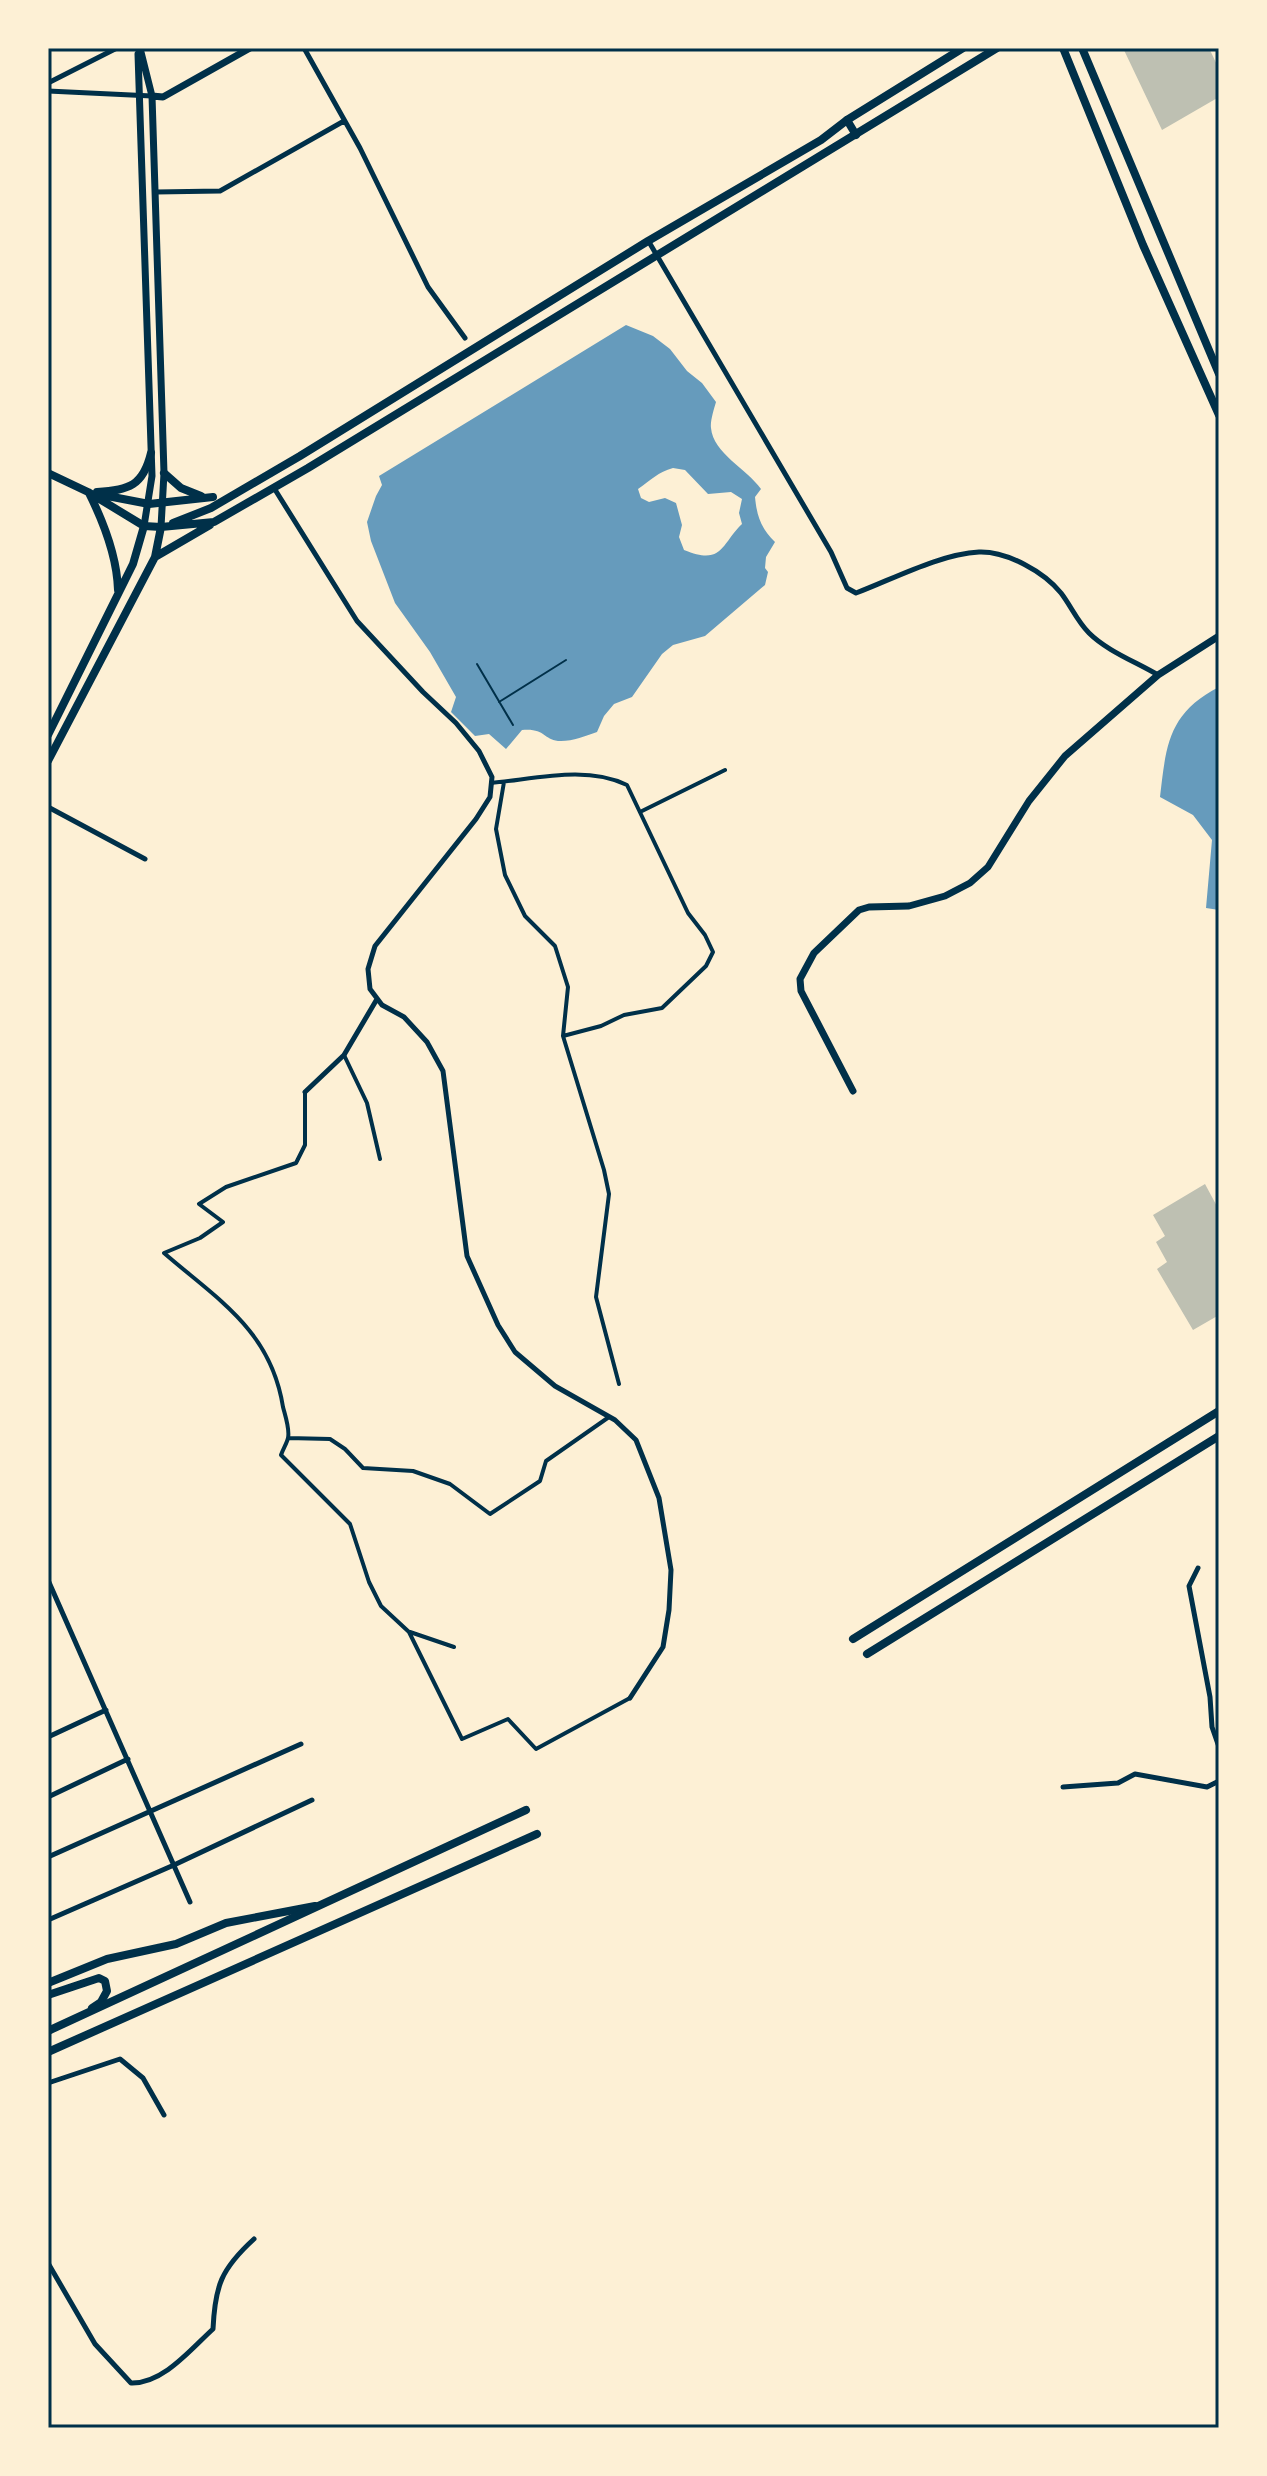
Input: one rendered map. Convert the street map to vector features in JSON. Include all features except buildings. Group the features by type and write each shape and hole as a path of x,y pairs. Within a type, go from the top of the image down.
{"main road":[{"path":"161,527 193,517 300,456 648,241 821,140 960,48"},
{"path":"155,557 274,488 997,48"},
{"path":"1063,48 1143,245 1219,415"},
{"path":"1082,48 1219,374"},
{"path":"847,120 856,135"},
{"path":"88,492 119,491 129,486 147,472 151,453"},
{"path":"48,473 88,492 144,526 214,522"},
{"path":"164,473 181,488 197,496 213,497"},
{"path":"88,492 149,504 230,495"},
{"path":"88,492 102,519 111,548 118,576 118,594"},
{"path":"48,735 133,564 144,526"},
{"path":"48,761 155,557 161,527"},
{"path":"853,1639 1219,1411"},
{"path":"867,1654 1219,1436"},
{"path":"48,2031 526,1810"},
{"path":"48,2052 537,1834"},
{"path":"48,1983 107,1959 176,1944 226,1923 324,1905"},
{"path":"48,1995 96,1978 107,1985 101,2002 62,2025"}],"street":[{"path":"48,83 117,48"},
{"path":"139,48 151,453 149,504 144,526"},
{"path":"139,48 152,96 164,473 161,527"},
{"path":"48,91 163,97 250,48"},
{"path":"304,48 360,148 428,287 465,338"},
{"path":"156,192 220,191 344,121"},
{"path":"648,241 831,552 847,588 856,593 954,556 982,552 1010,558 1060,592 1074,616 1091,635 1158,675"},
{"path":"274,488 357,621 456,723 479,751 492,777 490,797 476,819 375,946 368,969 370,989 382,1005 404,1017 427,1042 443,1071 467,1256 498,1325 515,1352 555,1386 609,1417 636,1440 659,1498 671,1570 663,1647 630,1698 536,1749 508,1719 462,1739 409,1632 381,1606 369,1582 350,1524 281,1455 288,1438 281,1394 264,1352 244,1320 224,1300 164,1253 200,1238 223,1222 199,1204 226,1187 296,1163 305,1145 305,1092 344,1055 377,999"},
{"path":"853,1091 801,991 800,979 814,953 859,910 909,906 945,896 970,883 988,867 1029,801 1065,756 1158,675 1219,636"},
{"path":"642,811 725,770"},
{"path":"491,783 589,774 612,778 627,785 688,913 705,935 713,952 706,966 662,1008 624,1015 601,1026 563,1036"},
{"path":"504,782 496,829 505,875 525,916 555,946 568,987 563,1036 609,1194 596,1297 619,1384"},
{"path":"48,807 145,859"},
{"path":"344,1055 367,1103 380,1159"},
{"path":"288,1438 330,1439 363,1468 413,1471 450,1484 490,1514 540,1481 546,1461 609,1417"},
{"path":"1198,1568 1189,1586 1203,1654 1212,1727 1219,1747"},
{"path":"48,1580 190,1902"},
{"path":"409,1632 454,1647"},
{"path":"48,1737 106,1710"},
{"path":"48,1857 301,1744"},
{"path":"48,1797 128,1759"},
{"path":"1063,1787 1118,1783 1135,1774 1207,1787 1219,1781"},
{"path":"48,1920 312,1800"},
{"path":"48,2083 120,2059 143,2078 164,2115"},
{"path":"48,2263 95,2344 131,2383 141,2383 167,2370 213,2329 214,2305 223,2273 254,2239"}],"path":[{"path":"499,702 566,660"},
{"path":"477,664 513,725"}],"water":[{"path":"626,325 653,336 670,349 716,402 711,422 713,437 724,453 761,489 755,497 759,516 766,532 775,542 766,557 765,568 768,572 765,585 705,636 673,645 662,654 632,697 614,704 604,716 597,732 558,741 540,732 522,730 506,749 489,734 475,736 451,712 456,697 430,652 395,603 371,541 367,522 382,485 379,476","holes":["673,468 685,470 708,494 731,492 742,499 739,513 742,524 714,554 707,556 684,550 679,537 682,525 676,503 665,498 649,502 641,498 638,489 659,474"]},
{"path":"1219,687 1219,910 1206,908 1212,840 1193,815 1160,797 1173,733 1189,708"}]}
